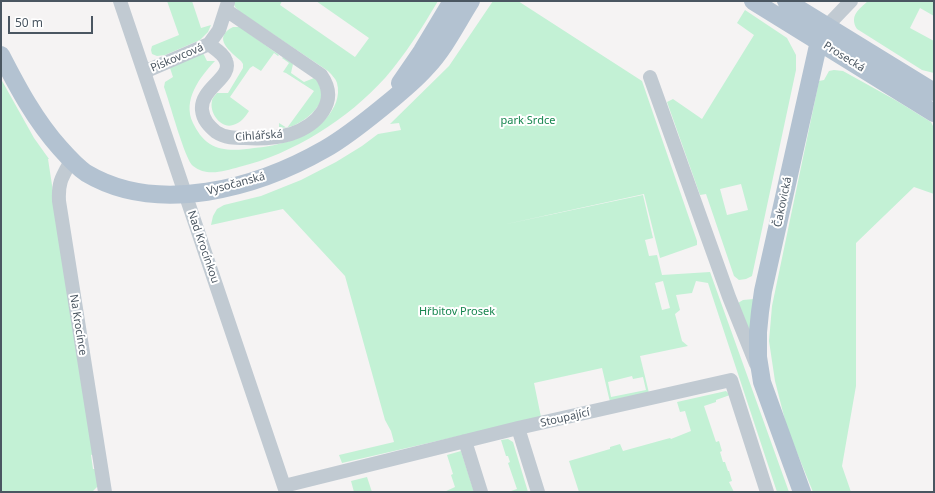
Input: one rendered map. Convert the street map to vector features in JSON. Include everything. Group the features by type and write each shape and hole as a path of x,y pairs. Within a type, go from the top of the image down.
{"main road":[{"name":"Vysočanská","path":"375,114 407,74 452,1"},
{"name":"Vysočanská","path":"1,55 16,85 34,115 71,161 85,172 100,180 129,190 159,194 185,194 220,190 280,171 326,149 347,136 407,87 428,67 446,43 471,1"},
{"name":"Prosecká","path":"753,1 823,34 934,92"},
{"name":"Prosecká","path":"786,1 823,34 934,113"},
{"name":"Čakovická","path":"802,492 762,382 758,357 760,312 823,34"}],"street":[{"name":"Nad Krocínkou","path":"120,1 285,489"},
{"path":"823,34 851,1"},
{"name":"Pískovcová","path":"144,72 209,44 219,30 227,6"},
{"name":"Cihlářská","path":"209,44 226,60 228,68 223,76 206,94 202,105 203,116 209,126 218,133 229,138 253,138 290,134 301,129 313,120 323,111 327,104 329,94 327,84 321,75 227,6"},
{"name":"Čakovická","path":"650,77 729,297 762,382"},
{"name":"Na Krocínce","path":"71,161 61,179 59,188 60,201 105,492"},
{"name":"Stoupající","path":"285,489 518,428 731,380 767,492"},
{"path":"518,428 538,492"},
{"path":"465,441 481,492"}],"green space":[{"path":"167,1 192,1 201,28 211,25 208,32 200,40 165,55 157,56 152,54 152,46 179,35"},
{"path":"233,1 282,1 280,5 355,57 369,38 316,1 438,1 413,41 385,78 337,121 299,144 279,153 233,169 210,172 193,166 186,153 164,87 165,82 173,77 170,68 203,53 207,61 215,61 194,89 191,97 190,114 196,129 205,140 215,147 231,150 269,146 301,137 310,132 326,119 332,111 338,93 337,83 328,71 240,12 235,7"},
{"path":"493,1 518,1 642,81 697,241 697,245 660,258 644,194 502,225 643,195 653,238 645,240 649,256 657,255 662,275 710,272 789,492 777,492 708,283 696,281 692,293 676,295 680,310 675,314 682,341 688,346 640,356 649,393 610,402 602,368 534,383 541,417 342,463 339,455 394,442 391,431 385,420 345,276 283,209 211,225 213,216 217,209 224,205 261,196 301,180 336,162 378,134 401,130 399,123 390,124 449,66","holes":["663,281 670,308 662,310 655,283","632,376 633,379 643,377 646,390 611,397 608,382"]},
{"path":"868,1 934,1 934,16 920,8 910,28 934,41 934,73 922,70 857,29 854,20 856,13"},
{"path":"745,10 787,38 796,55 796,70 752,276 739,280 734,276 706,194 700,195 667,102 673,99 702,119 754,35 737,23","holes":["741,184 748,210 727,215 720,189"]},
{"path":"233,27 240,27 279,55 278,56 274,53 261,71 253,66 250,68 230,97 249,111 241,121 229,126 224,125 214,115 212,110 212,99 217,93 228,93 243,68 241,61 228,49 223,40 227,31"},
{"path":"283,57 293,64 291,73 304,82 314,78 316,79 320,86 322,95 319,105 315,110 304,120 291,127 288,127 314,91 283,72 289,63 282,58"},
{"path":"829,71 843,71 931,122 934,128 934,194 914,187 856,243 856,386 842,466 851,492 813,492 787,428 775,381 769,341 772,306 819,81 824,80"},
{"path":"1,79 34,138 49,159 81,374 95,454 91,455 93,469 97,469 99,485 92,492 1,492"},
{"path":"279,123 286,127 279,127"},
{"path":"754,299 750,333 738,303 743,300"},
{"path":"726,391 730,395 704,406 716,442 719,441 722,451 720,452 723,462 725,462 729,471 732,481 729,482 734,492 579,492 569,461 610,449 610,447 620,444 623,451 670,438 671,439 691,431 685,411 680,412 677,402"},
{"path":"508,439 513,442 528,492 508,492 517,489 508,463 510,462 508,456 506,456 501,440"},
{"path":"461,451 474,492 444,492 455,487 451,475 453,474 447,455"},
{"path":"367,477 372,492 354,492 351,481"}],"park label":[{"name":"park Srdce","path":"528,121"},
{"name":"Hřbitov Prosek","path":"457,312"}]}
